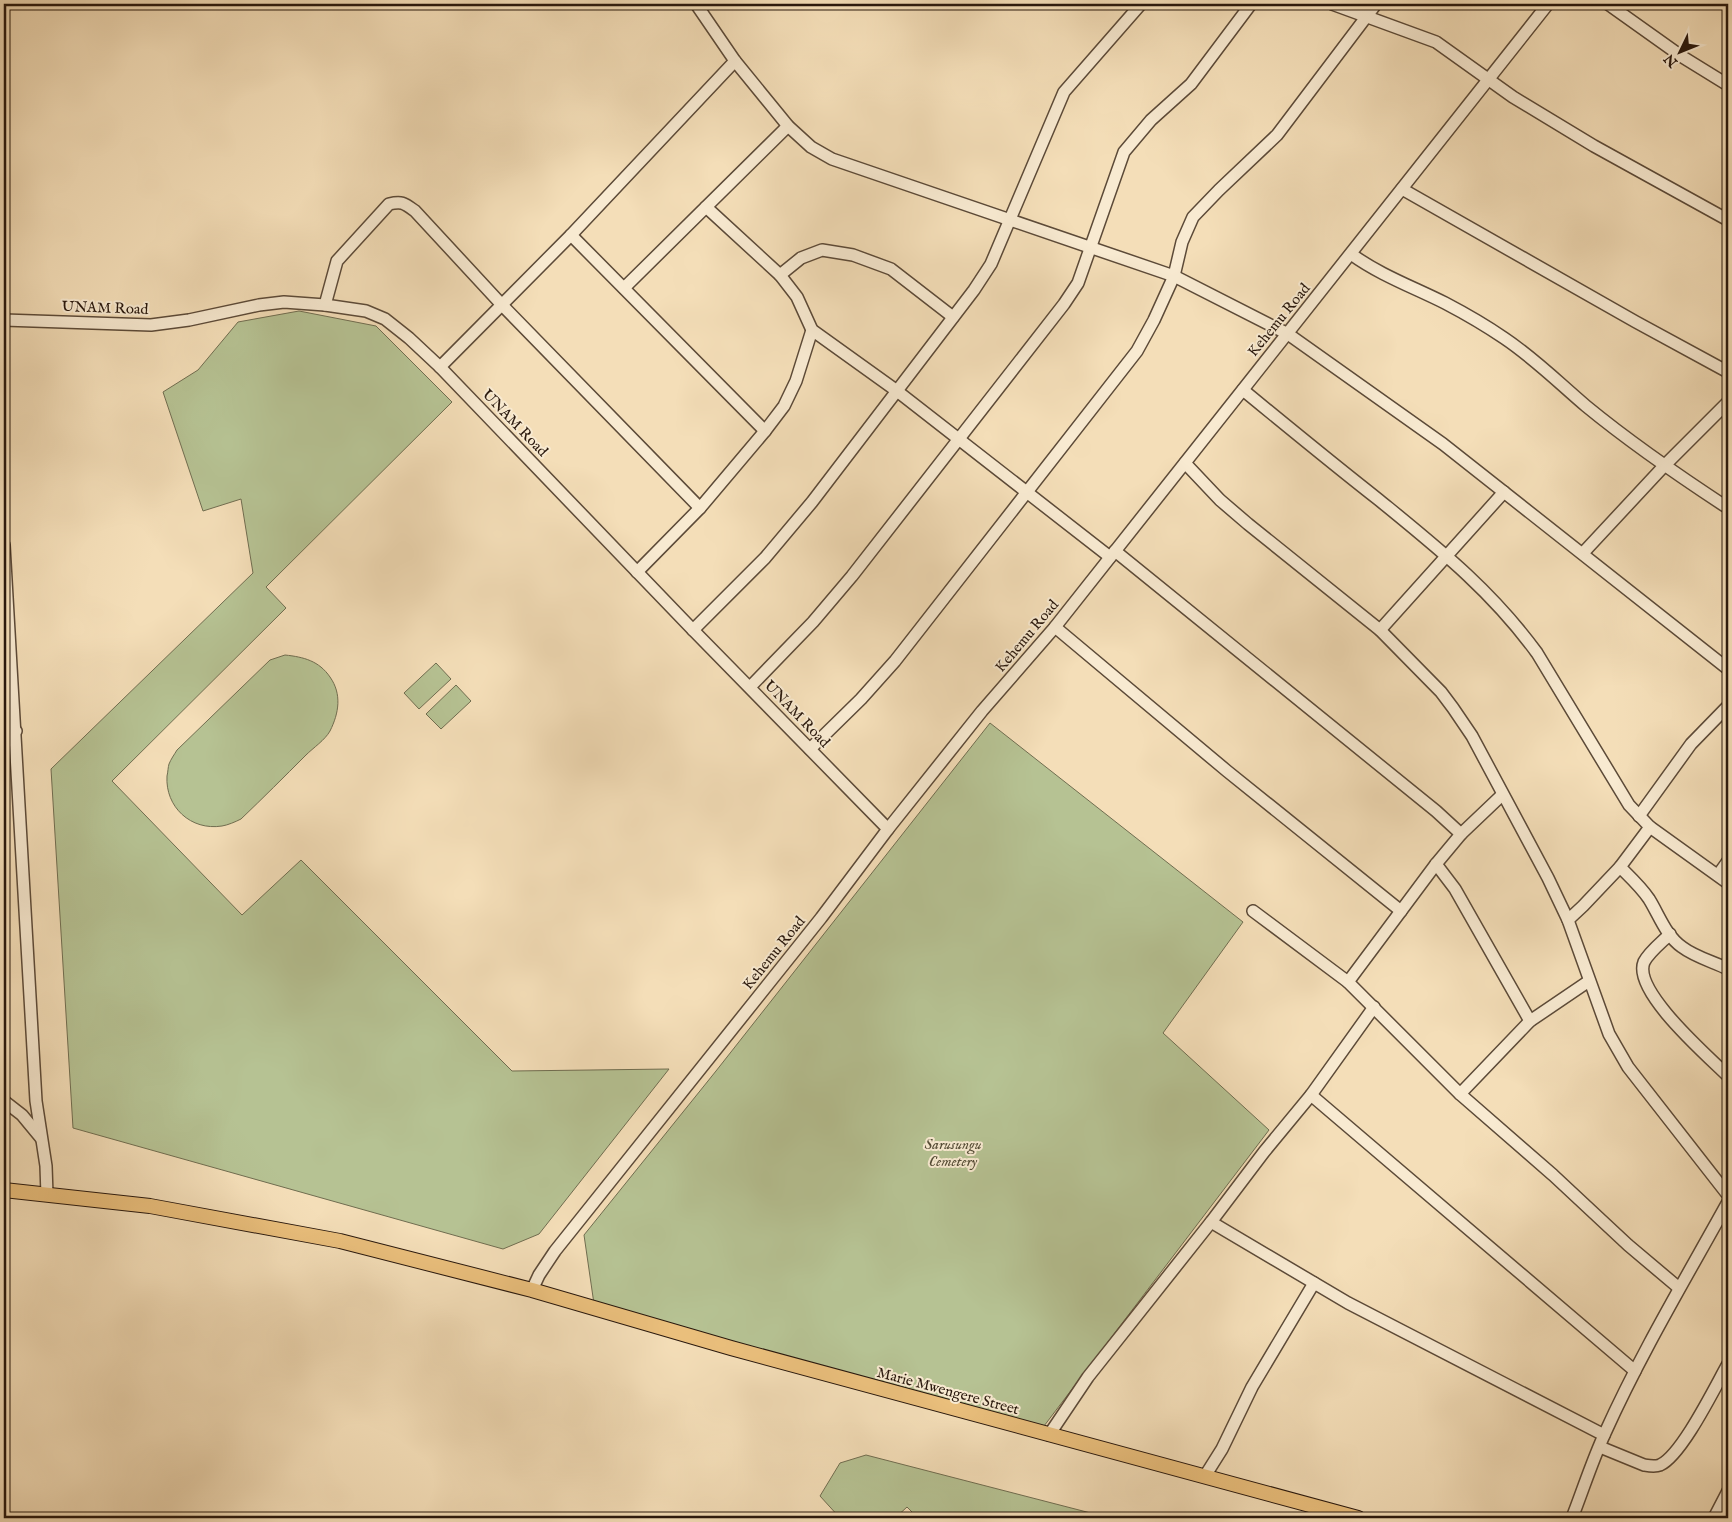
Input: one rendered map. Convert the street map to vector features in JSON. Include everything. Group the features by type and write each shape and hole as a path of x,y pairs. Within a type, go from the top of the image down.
{"main road":[{"name":"Marie Mwengere Street","path":"4,1190 150,1206 340,1241 532,1290 731,1348 1358,1518"}],"street":[{"path":"696,4 735,61 788,126 811,147 832,159 1174,276 1288,334 1444,444 1728,669"},
{"path":"692,630 765,558 812,502 991,264 1064,92 1141,4"},
{"path":"750,687 813,622 852,576 1064,304 1078,283 1124,152 1151,120 1191,84 1251,4"},
{"path":"1332,4 1436,42 1513,97 1594,146 1728,220"},
{"path":"810,749 861,699 895,661 1137,351 1154,320 1174,276 1182,242 1193,217 1278,135 1376,4"},
{"name":"Kehemu Road","path":"532,1290 539,1275 555,1251 821,918 888,829 982,711 1055,627 1548,4"},
{"path":"1608,4 1681,56 1728,85"},
{"path":"440,368 571,235 735,61"},
{"path":"624,288 788,126"},
{"path":"1402,189 1728,372"},
{"path":"325,305 337,261 389,204 400,202 415,211 502,305 700,508"},
{"path":"706,207 780,276 797,297 812,330 897,391 1026,492 1112,554 1436,812 1461,834"},
{"path":"571,235 765,431"},
{"path":"780,276 801,258 822,250 853,255 891,269 952,317"},
{"path":"1351,254 1370,267 1445,304 1499,335 1534,360 1586,406 1664,466 1728,508"},
{"name":"UNAM Road","path":"4,320 151,325 189,320 259,305 284,302 366,311 385,319 409,338 440,368 692,630 888,829"},
{"path":"637,572 700,508 784,406 796,380 812,330"},
{"path":"1243,390 1447,556 1487,593 1536,653 1628,805 1650,827 1728,883"},
{"path":"1583,553 1664,466 1728,402"},
{"path":"1185,463 1220,500 1241,518 1380,630 1453,708 1472,736 1548,878 1568,920 1609,1034 1623,1059 1728,1196"},
{"path":"1380,630 1504,492"},
{"path":"4,545 36,1092 46,1166 47,1195"},
{"path":"1055,627 1227,771 1401,911"},
{"path":"1639,816 1691,744 1728,706"},
{"path":"4,726 16,731"},
{"path":"1348,982 1436,864 1461,834 1502,795"},
{"path":"1568,920 1584,906 1620,867 1650,827"},
{"path":"1718,875 1728,861"},
{"path":"1436,864 1455,889 1530,1020"},
{"path":"1620,867 1648,898 1670,934 1682,947 1728,969"},
{"path":"1253,911 1348,982 1460,1094 1553,1175 1628,1246 1679,1288"},
{"path":"1670,934 1644,961 1643,971 1648,987 1660,1007 1728,1076"},
{"path":"1460,1094 1530,1020 1590,981"},
{"path":"1049,1435 1088,1377 1264,1152 1311,1095 1374,1007"},
{"path":"1311,1095 1635,1370"},
{"path":"4,1101 22,1115 41,1138"},
{"path":"1572,1518 1604,1435 1635,1370 1728,1202"},
{"path":"1211,1222 1348,1303 1604,1435"},
{"path":"1205,1476 1222,1449 1252,1388 1314,1283"},
{"path":"1600,1447 1644,1465 1660,1465 1667,1460 1687,1436 1728,1364"},
{"path":"1714,1518 1728,1491"}],"green space":[{"path":"299,311 376,326 452,402 266,587 286,608 112,781 242,915 301,860 512,1071 669,1069 539,1234 503,1249 73,1128 51,769 253,573 241,499 203,511 163,392 198,370 238,322"},
{"path":"285,655 298,657 316,664 326,672 334,683 338,704 330,731 241,819 224,826 211,827 190,821 175,807 170,798 167,776 169,765 177,750 270,660"},
{"path":"436,663 451,679 419,709 404,693"},
{"path":"456,685 471,701 441,729 426,714"},
{"name":"Sarusungu Cemetery","path":"990,723 1243,922 1163,1033 1269,1130 1044,1426 594,1304 584,1235 716,1071"},
{"path":"866,1455 1110,1518 918,1518 907,1507 895,1518 840,1518 820,1496 840,1463"}]}
